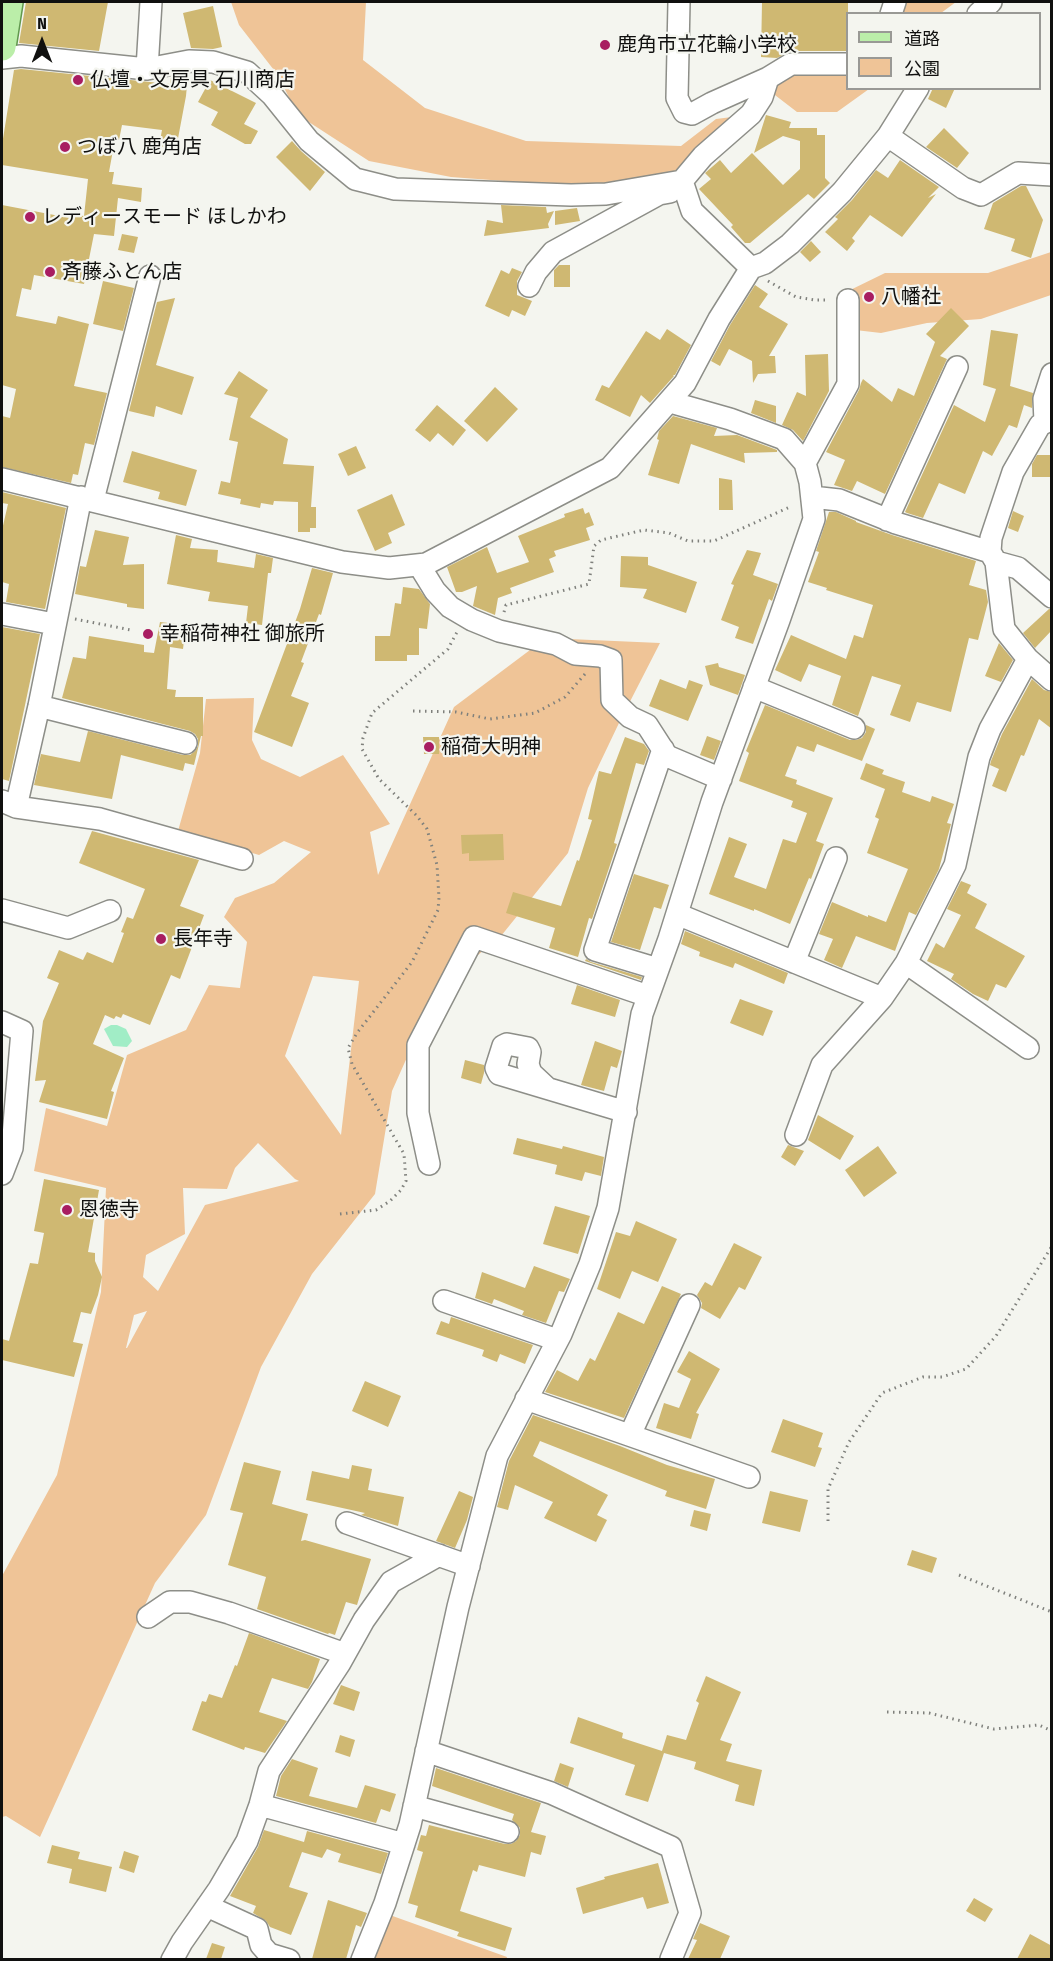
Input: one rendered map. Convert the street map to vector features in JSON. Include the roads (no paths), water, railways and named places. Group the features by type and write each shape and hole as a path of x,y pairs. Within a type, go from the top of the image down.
{"main road":[{"path":"2,47 9,2"}],"street":[{"path":"147,69 151,2"},
{"path":"679,2 677,98 684,112 692,114 768,78 790,64 846,64"},
{"path":"2,58 21,56 147,69 189,61 213,62 247,72 272,95 309,141 355,179 395,189 514,194 606,194 683,185"},
{"path":"529,286 536,272 553,252 659,194 683,185 703,156 751,114 762,97 768,78"},
{"path":"2,479 342,562 389,568 426,564 610,468 685,383 718,319 751,268 765,262 790,244 842,192 888,136 917,90"},
{"path":"888,136 963,188 981,195 1018,173 1052,175"},
{"path":"683,185 692,211 751,268"},
{"path":"150,276 54,624 39,706 9,804 100,819 242,859"},
{"path":"805,463 848,384 848,300"},
{"path":"887,519 957,367"},
{"path":"1052,374 1044,399 1048,421 1040,425 1012,472 991,538 1004,629 1028,659 1052,680"},
{"path":"363,1959 386,1903 404,1844 497,1456 557,1340 590,1264 608,1208 642,1014 721,779 814,519 805,463 784,439 730,419 670,402"},
{"path":"812,497 839,500 993,557 1018,568 1052,597"},
{"path":"419,564 435,591 450,607 472,621 499,631 555,644 575,654 600,656 611,660 612,700 630,717 647,725 667,756 721,779"},
{"path":"2,614 54,624"},
{"path":"796,1135 822,1065 882,998 906,963 955,865 979,757 986,738 1028,659"},
{"path":"754,687 854,728"},
{"path":"39,706 186,743"},
{"path":"658,969 595,950 663,749"},
{"path":"794,962 836,858"},
{"path":"2,910 68,928 110,912"},
{"path":"676,914 882,998"},
{"path":"429,1164 418,1113 418,1045 474,937 648,996"},
{"path":"906,963 1028,1048"},
{"path":"2,1022 22,1030 8,1134 12,1148 2,1174"},
{"path":"547,1088 626,1112"},
{"path":"444,1301 557,1340"},
{"path":"630,1435 689,1305"},
{"path":"526,1399 749,1477"},
{"path":"347,1523 469,1566"},
{"path":"172,1959 219,1889 247,1841 260,1805 268,1771 345,1654 364,1620 391,1582 439,1555"},
{"path":"148,1617 170,1602 190,1602 230,1613 345,1654"},
{"path":"426,1751 551,1793 671,1847 690,1913 671,1959"},
{"path":"260,1805 404,1844"},
{"path":"414,1806 508,1832"},
{"path":"207,1906 257,1929 261,1945 268,1954 289,1959"}],"place":[{"name":"鹿角市立花輪小学校","path":"605,45"},
{"name":"仏壇・文房具 石川商店","path":"78,80"},
{"name":"つぼ八 鹿角店","path":"65,147"},
{"name":"レディースモード ほしかわ","path":"30,217"},
{"name":"斉藤ふとん店","path":"50,272"},
{"name":"八幡社","path":"869,297"},
{"name":"幸稲荷神社 御旅所","path":"148,634"},
{"name":"稲荷大明神","path":"429,747"},
{"name":"長年寺","path":"161,939"},
{"name":"恩徳寺","path":"67,1210"}]}
